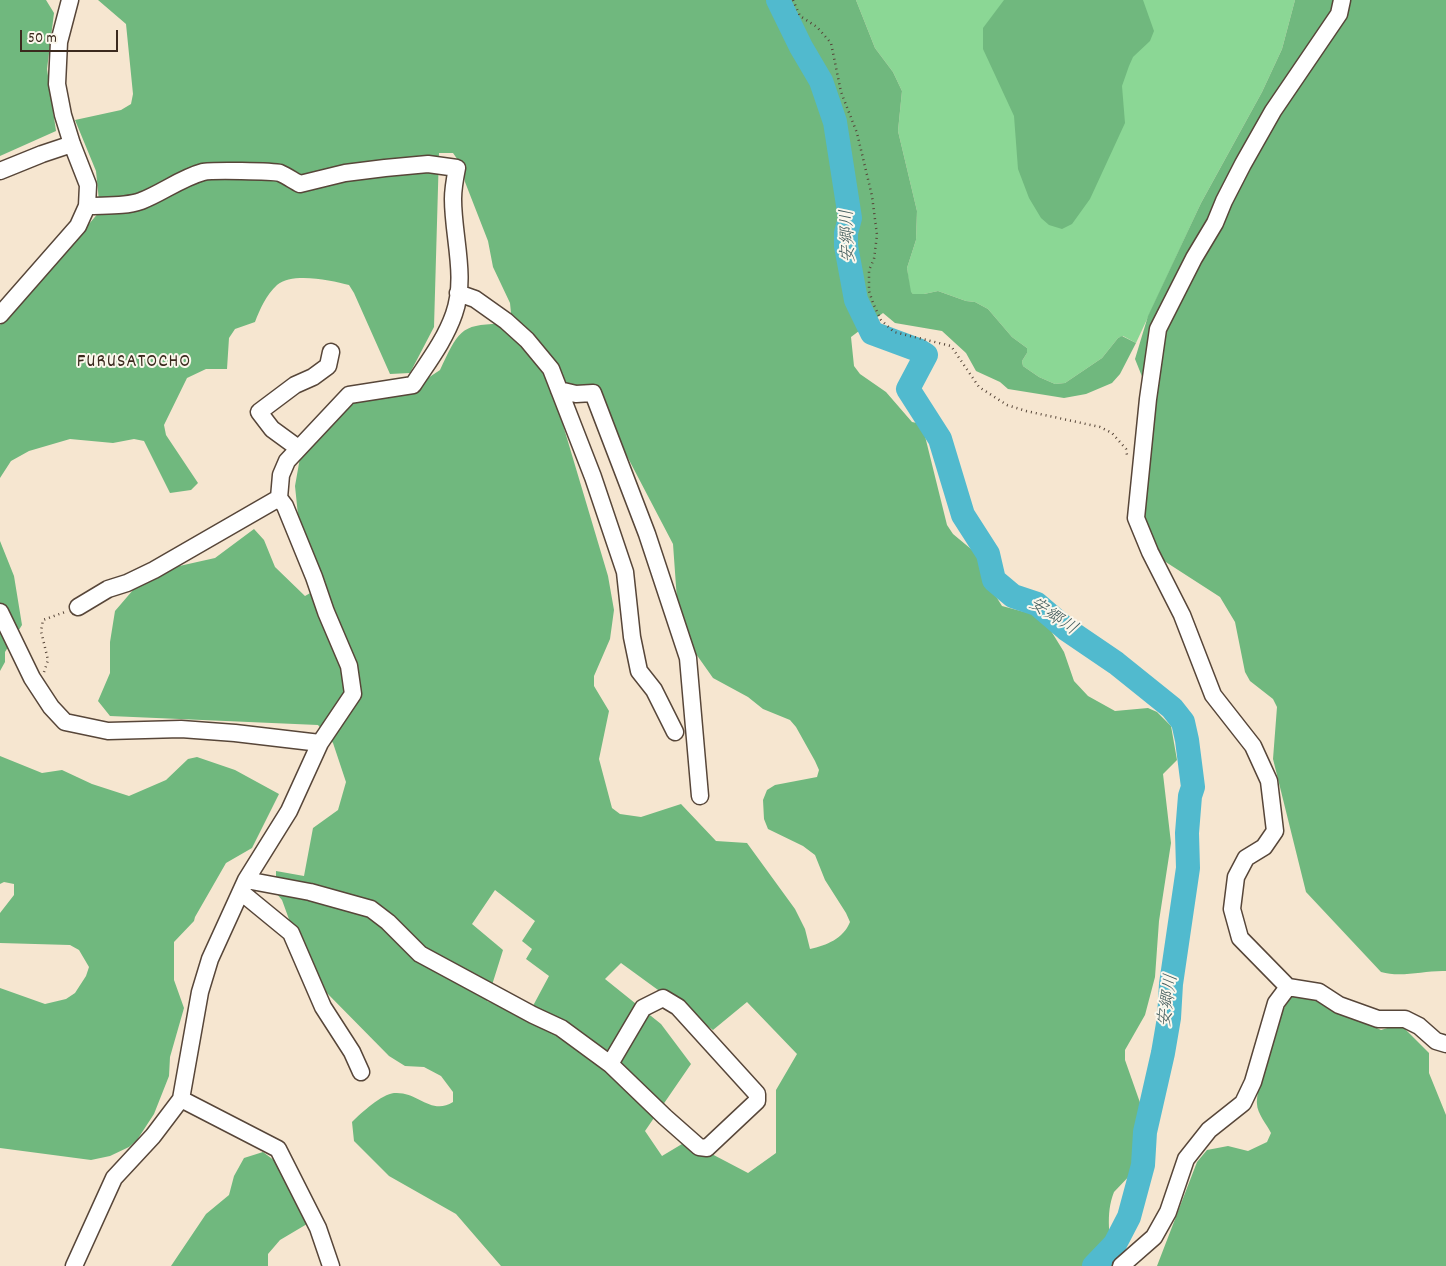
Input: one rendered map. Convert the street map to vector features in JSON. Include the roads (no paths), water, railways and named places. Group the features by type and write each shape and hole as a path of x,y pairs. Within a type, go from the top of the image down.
{"street":[{"path":"0,315 78,226 87,206 88,185 63,115 57,84 59,42 70,0"},
{"path":"1342,0 1340,14 1274,111 1243,164 1215,223 1194,258 1158,329 1148,399 1136,518 1150,552 1182,615 1213,695 1253,746 1269,781 1275,831 1264,847 1246,858 1236,877 1232,908 1240,938 1288,987 1319,992 1339,1005 1378,1019 1406,1019 1419,1026 1436,1041 1446,1044"},
{"path":"0,171 72,144"},
{"path":"74,1265 114,1178 153,1136 181,1099 200,992 210,959 243,886 289,811 320,743 353,694 349,666 285,506 279,498 281,475 287,461 298,448 349,395 413,385 444,337 454,313 458,293 459,259 453,199 456,168 428,164 345,173 300,184 279,173 223,170 204,171 140,201 124,205 87,206"},
{"path":"458,293 474,299 506,321 527,340 551,369 593,477 625,572 632,637 639,671 654,690 675,732"},
{"path":"298,448 272,429 259,412 295,385 312,377 328,366 331,352"},
{"path":"559,390 576,394 592,393 647,534 688,658 700,796"},
{"path":"78,607 108,589 127,583 154,570 279,498"},
{"path":"0,612 21,658 40,691 65,722 108,731 180,729 320,743"},
{"path":"243,886 310,892 371,909 388,922 420,954 532,1015 560,1028 610,1064 699,1147 707,1148 757,1100 757,1094 685,1014 678,1007 663,998 643,1008 610,1064"},
{"path":"243,886 291,934 324,1007 352,1052 361,1072"},
{"path":"1121,1266 1154,1237 1168,1212 1186,1159 1209,1130 1243,1103 1253,1082 1276,1003 1288,987"},
{"path":"181,1099 278,1149 318,1228 330,1266"}],"waterway":[{"name":"安郷川","path":"778,0 801,47 821,81 835,122 850,218 846,233 846,246 856,300 872,333 918,350 926,355 908,389 940,439 963,515 988,554 994,580 1013,596 1037,604 1066,629 1116,663 1172,708 1183,722 1193,787 1190,796 1187,833 1188,868 1171,984 1169,1018 1145,1132 1143,1165 1129,1217 1115,1244 1094,1266"}],"district":[{"name":"FURUSATOCHO","path":"134,363"}]}
